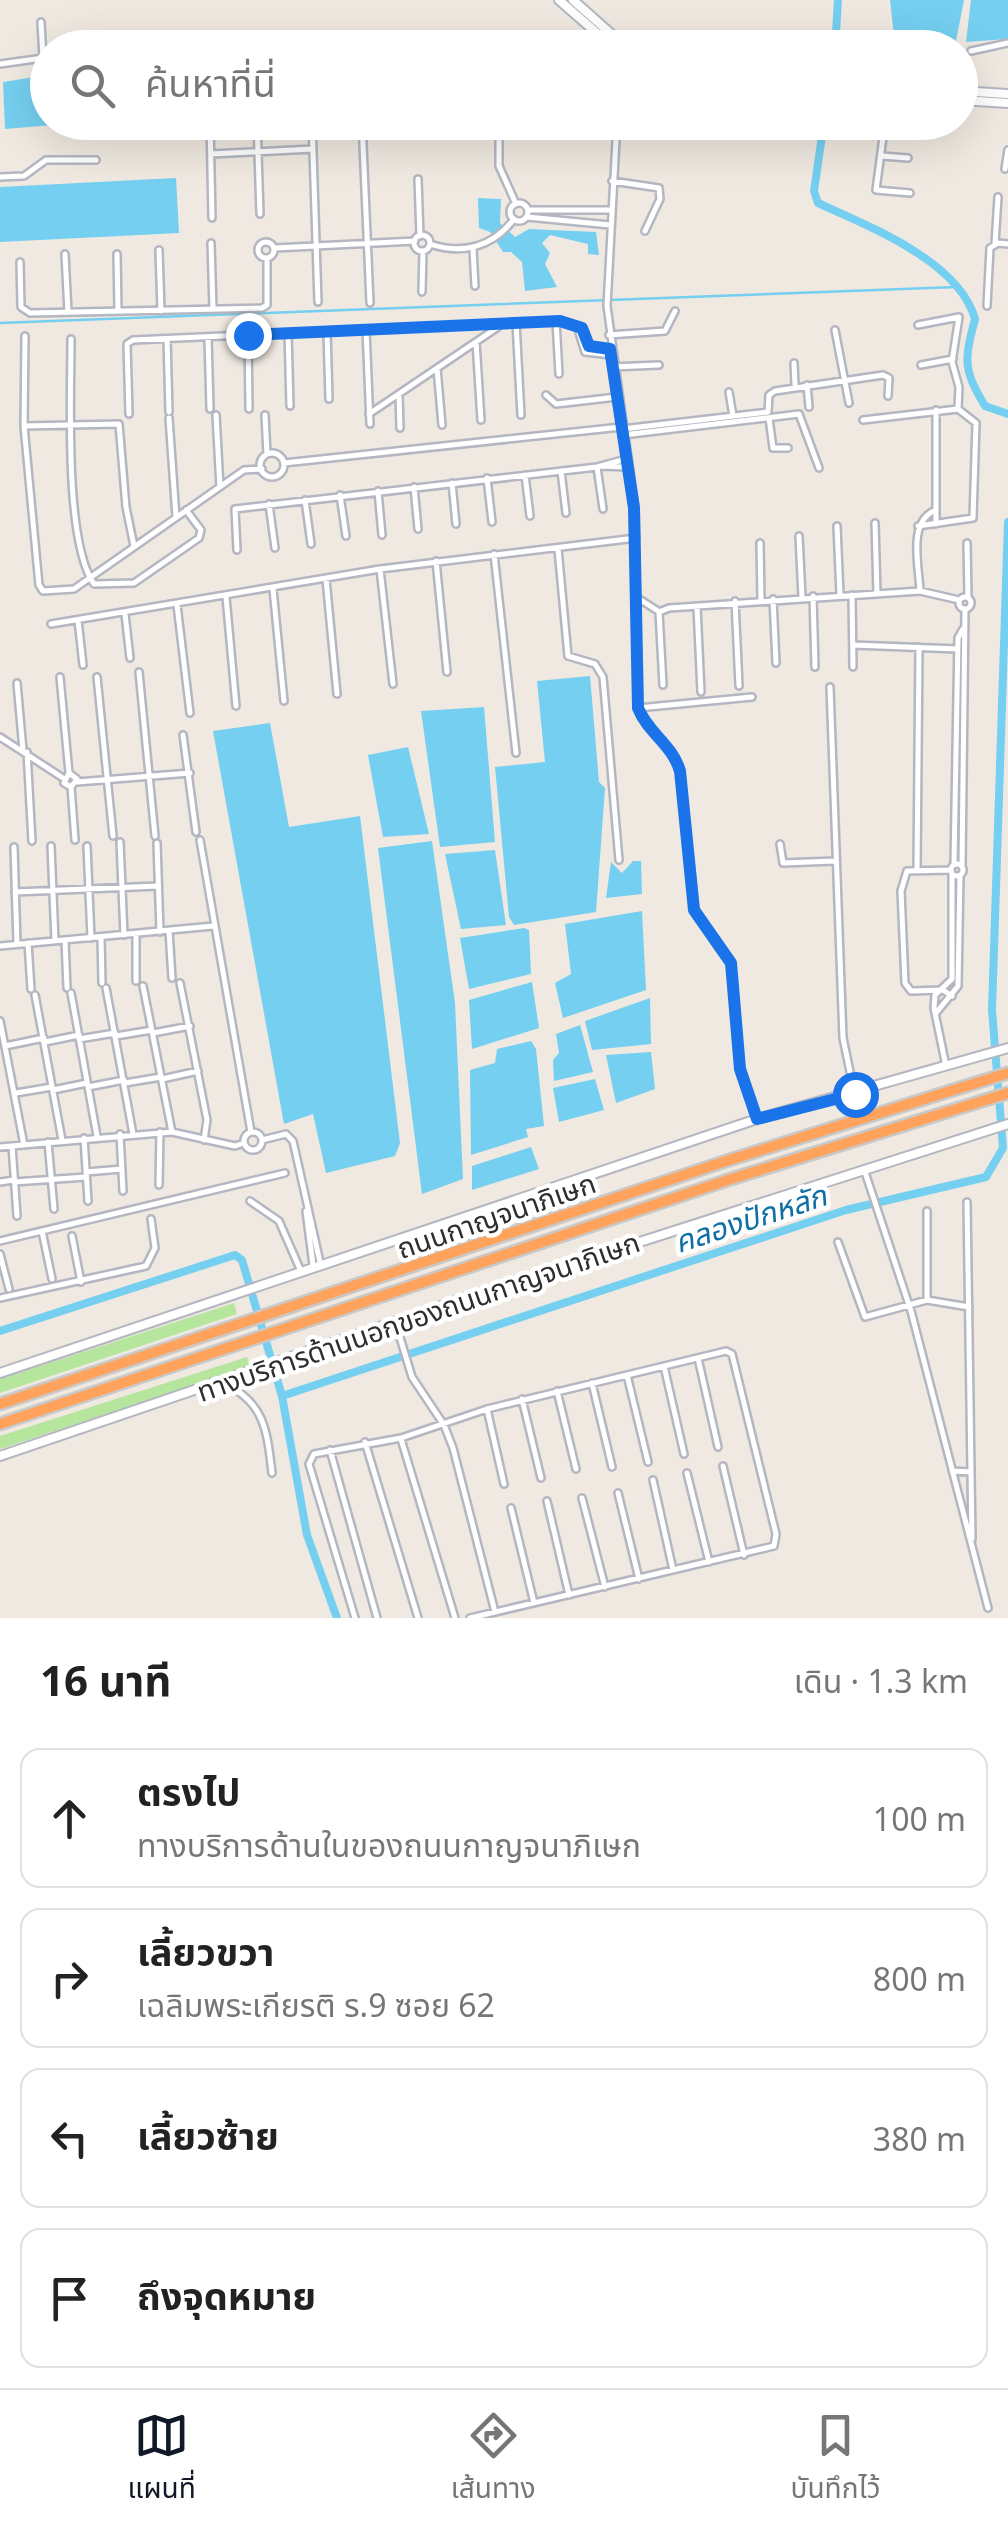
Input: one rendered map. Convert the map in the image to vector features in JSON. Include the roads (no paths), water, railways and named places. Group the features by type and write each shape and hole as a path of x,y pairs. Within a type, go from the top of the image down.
{"highway":[{"name":"ถนนกาญจนาภิเษก","path":"0,1404 1008,1073"},
{"name":"ถนนกาญจนาภิเษก","path":"0,1424 732,1179 1008,1093"}],"main road":[{"path":"559,0 593,30"},
{"path":"573,0 607,30"},
{"path":"978,92 1008,94"},
{"path":"978,101 1008,103"},
{"path":"0,1373 264,1281 757,1119 1008,1048"},
{"name":"ทางบริการด้านนอกของถนนกาญจนาภิเษก","path":"0,1456 395,1322 1008,1124"}],"street":[{"path":"41,22 41,30"},
{"path":"978,49 1008,42"},
{"path":"0,64 30,60"},
{"path":"211,140 212,218"},
{"path":"258,140 260,214"},
{"path":"313,140 318,302"},
{"path":"363,140 370,303"},
{"path":"498,140 499,166 516,204 527,214"},
{"path":"616,140 607,306 636,538 638,708 643,721 672,750 680,771 694,910 731,963 740,1069 757,1119"},
{"path":"883,140 876,190 910,194"},
{"path":"211,154 314,150"},
{"path":"1005,169 1008,150"},
{"path":"882,156 908,158"},
{"path":"0,177 24,176 46,160 96,160"},
{"path":"418,179 417,238 422,251 422,292"},
{"path":"612,182 659,188 660,200 645,231"},
{"path":"987,306 998,198"},
{"path":"514,219 510,211 516,204"},
{"path":"267,258 259,254 260,245 268,242 274,248 417,238 446,250 473,248 494,239 514,219 527,214 610,210"},
{"path":"564,215 610,225"},
{"path":"211,243 213,309"},
{"path":"422,251 430,244"},
{"path":"992,246 1008,244"},
{"path":"20,262 22,310 266,307 267,258 274,248"},
{"path":"473,248 475,286"},
{"path":"159,250 161,310"},
{"path":"66,254 68,312"},
{"path":"117,254 118,311"},
{"path":"609,335 665,332 675,311"},
{"path":"918,325 959,317 952,359 960,387 958,409"},
{"path":"129,414 127,344 556,321 577,326 585,352 610,352"},
{"path":"556,321 559,374"},
{"path":"516,323 521,415"},
{"path":"370,414 500,325"},
{"path":"366,330 370,424"},
{"path":"835,330 848,403"},
{"path":"328,332 329,398"},
{"path":"288,334 290,406"},
{"path":"248,335 250,410"},
{"path":"24,336 24,426 39,585 47,593 66,590 89,578 244,470 262,469 270,476 278,476 284,463"},
{"path":"208,337 210,409"},
{"path":"72,339 72,424 81,550 89,578 104,587 134,583 199,538 201,530 186,510"},
{"path":"166,339 176,517"},
{"path":"476,342 481,420"},
{"path":"921,364 952,359"},
{"path":"794,363 795,386"},
{"path":"612,367 659,364"},
{"path":"438,368 442,425"},
{"path":"622,430 768,412 770,393 795,386 887,375 888,396"},
{"path":"807,385 810,407"},
{"path":"729,392 733,416"},
{"path":"398,394 400,428"},
{"path":"546,395 552,403 562,404 617,397"},
{"path":"863,420 958,409 976,423 973,518 918,526"},
{"path":"936,410 936,524"},
{"path":"216,415 220,486"},
{"path":"262,469 267,454 266,415"},
{"path":"284,463 802,415 819,468"},
{"path":"769,418 773,448 788,448"},
{"path":"24,426 120,424 126,508 134,546"},
{"path":"267,454 278,454 284,463"},
{"path":"237,550 233,510 627,463"},
{"path":"599,466 603,509"},
{"path":"561,470 566,513"},
{"path":"525,475 530,516"},
{"path":"487,478 492,522"},
{"path":"452,483 456,524"},
{"path":"414,487 418,529"},
{"path":"378,491 382,534"},
{"path":"340,495 346,536"},
{"path":"305,500 311,544"},
{"path":"269,504 274,548"},
{"path":"920,592 918,526 926,514 936,510"},
{"path":"875,523 877,594"},
{"path":"837,526 840,594"},
{"path":"799,536 802,597"},
{"path":"51,624 380,570 636,538"},
{"path":"760,543 761,600"},
{"path":"934,1016 952,996 955,979 967,543"},
{"path":"558,548 568,656 595,664 604,677 619,860"},
{"path":"494,554 516,752"},
{"path":"436,562 448,672"},
{"path":"380,570 393,684"},
{"path":"326,578 336,694"},
{"path":"272,589 284,701"},
{"path":"636,596 660,612 735,600 840,594 920,592 964,598"},
{"path":"813,596 815,667"},
{"path":"852,596 853,667"},
{"path":"226,597 236,706"},
{"path":"773,599 776,663"},
{"path":"735,600 739,686"},
{"path":"177,606 190,713"},
{"path":"697,607 701,692"},
{"path":"660,612 663,685"},
{"path":"125,614 130,658"},
{"path":"78,620 83,666"},
{"path":"960,757 958,648 964,630"},
{"path":"853,645 966,649"},
{"path":"918,870 920,647"},
{"path":"140,672 156,840 160,932"},
{"path":"60,677 66,776"},
{"path":"98,677 114,836"},
{"path":"16,683 32,842"},
{"path":"830,687 843,1038 855,1094"},
{"path":"638,708 752,697"},
{"path":"183,735 196,832"},
{"path":"0,737 66,776 74,785"},
{"path":"74,785 190,772"},
{"path":"66,776 76,776 75,840"},
{"path":"0,1147 160,1132 235,1146 244,1143 251,1132 200,840"},
{"path":"120,842 124,935"},
{"path":"780,844 784,863 835,861"},
{"path":"14,846 17,944"},
{"path":"51,846 55,941"},
{"path":"87,846 91,938"},
{"path":"952,996 943,990 911,991 905,984 902,882 907,871 956,870"},
{"path":"15,892 158,886"},
{"path":"0,946 213,926"},
{"path":"169,931 172,978"},
{"path":"136,934 136,981"},
{"path":"101,937 104,986 134,1134"},
{"path":"66,940 69,991 97,1136"},
{"path":"28,943 33,992 62,1140"},
{"path":"946,1066 934,1016 936,995 955,979"},
{"path":"180,983 207,1120 204,1140"},
{"path":"144,986 172,1132"},
{"path":"0,1021 3,1055 24,1145"},
{"path":"5,1046 190,1026"},
{"path":"0,1089 124,1082 198,1071"},
{"path":"160,1132 160,1185"},
{"path":"251,1132 262,1140 290,1137 306,1208 304,1224 316,1264"},
{"path":"120,1134 123,1192"},
{"path":"84,1138 88,1201"},
{"path":"244,1143 254,1151 262,1140"},
{"path":"48,1142 54,1209"},
{"path":"12,1146 17,1216"},
{"path":"0,1182 51,1180 122,1169"},
{"path":"864,1169 908,1303 988,1608"},
{"path":"0,1241 285,1173"},
{"path":"250,1201 279,1220 300,1269"},
{"path":"967,1202 972,1546"},
{"path":"926,1212 927,1300"},
{"path":"0,1298 148,1264 156,1248 150,1220"},
{"path":"42,1231 52,1279"},
{"path":"72,1236 81,1282"},
{"path":"838,1242 865,1318 927,1300 969,1307"},
{"path":"0,1254 8,1289"},
{"path":"395,1322 417,1386 444,1425 495,1612"},
{"path":"354,1618 309,1464 314,1454 401,1438 557,1391 698,1358 732,1354 777,1540 772,1548 470,1618"},
{"path":"698,1358 718,1447"},
{"path":"664,1366 684,1454"},
{"path":"627,1375 648,1462"},
{"path":"223,1383 236,1389 264,1416 272,1473"},
{"path":"592,1383 612,1467"},
{"path":"557,1391 576,1469"},
{"path":"522,1400 542,1478"},
{"path":"488,1409 504,1484"},
{"path":"401,1438 455,1618"},
{"path":"365,1442 418,1618"},
{"path":"330,1450 377,1618"},
{"path":"723,1466 744,1555"},
{"path":"952,1471 971,1472"},
{"path":"687,1472 709,1563"},
{"path":"653,1480 673,1571"},
{"path":"618,1492 639,1579"},
{"path":"582,1498 604,1587"},
{"path":"547,1501 569,1595"},
{"path":"511,1508 534,1603"}],"water":[{"path":"890,0 964,0 958,30 893,30"},
{"path":"971,0 1008,0 1008,39 978,41 978,30 967,30"},
{"path":"30,78 30,127 5,129 3,82"},
{"path":"176,178 179,233 0,242 0,187"},
{"path":"478,198 501,199 500,223 515,237 529,229 596,232 599,255 588,254 588,244 550,235 542,243 550,253 545,264 557,287 525,291 522,262 511,252 503,252 490,232 479,228"},
{"path":"590,676 599,782 605,788 596,912 514,925 509,917 495,767 545,762 537,681"},
{"path":"484,707 495,842 440,847 421,711"},
{"path":"270,723 289,827 360,816 400,1143 395,1156 326,1173 313,1114 284,1124 213,731"},
{"path":"408,747 429,834 383,837 368,755"},
{"path":"432,841 455,1003 463,1179 422,1194 378,848"},
{"path":"495,850 506,925 461,929 445,854"},
{"path":"633,861 641,861 642,894 606,898 611,862 622,873"},
{"path":"642,911 646,990 563,1018 555,983 571,974 565,924"},
{"path":"529,930 531,974 469,989 460,938"},
{"path":"532,982 539,1028 472,1049 469,1000"},
{"path":"650,998 651,1044 592,1050 585,1021"},
{"path":"580,1025 593,1072 554,1081 553,1060 559,1053 556,1034"},
{"path":"531,1041 536,1049 544,1126 526,1129 528,1137 471,1155 470,1070 495,1063 497,1049"},
{"path":"651,1052 655,1089 616,1103 606,1055"},
{"path":"595,1079 604,1110 559,1122 553,1088"},
{"path":"531,1147 539,1169 472,1190 472,1166"}],"waterway":[{"path":"836,30 838,0"},
{"path":"821,140 814,191 818,203 909,248 951,280 966,298 975,319 968,355 973,383 985,406 1008,414"},
{"path":"0,323 956,287"},
{"name":"คลองปักหลัก","path":"282,1396 846,1210 986,1177 1003,1148 992,1010 1008,522"},
{"name":"คลองปักหลัก","path":"0,1331 235,1255 242,1260 282,1396 307,1535 337,1618"}]}
